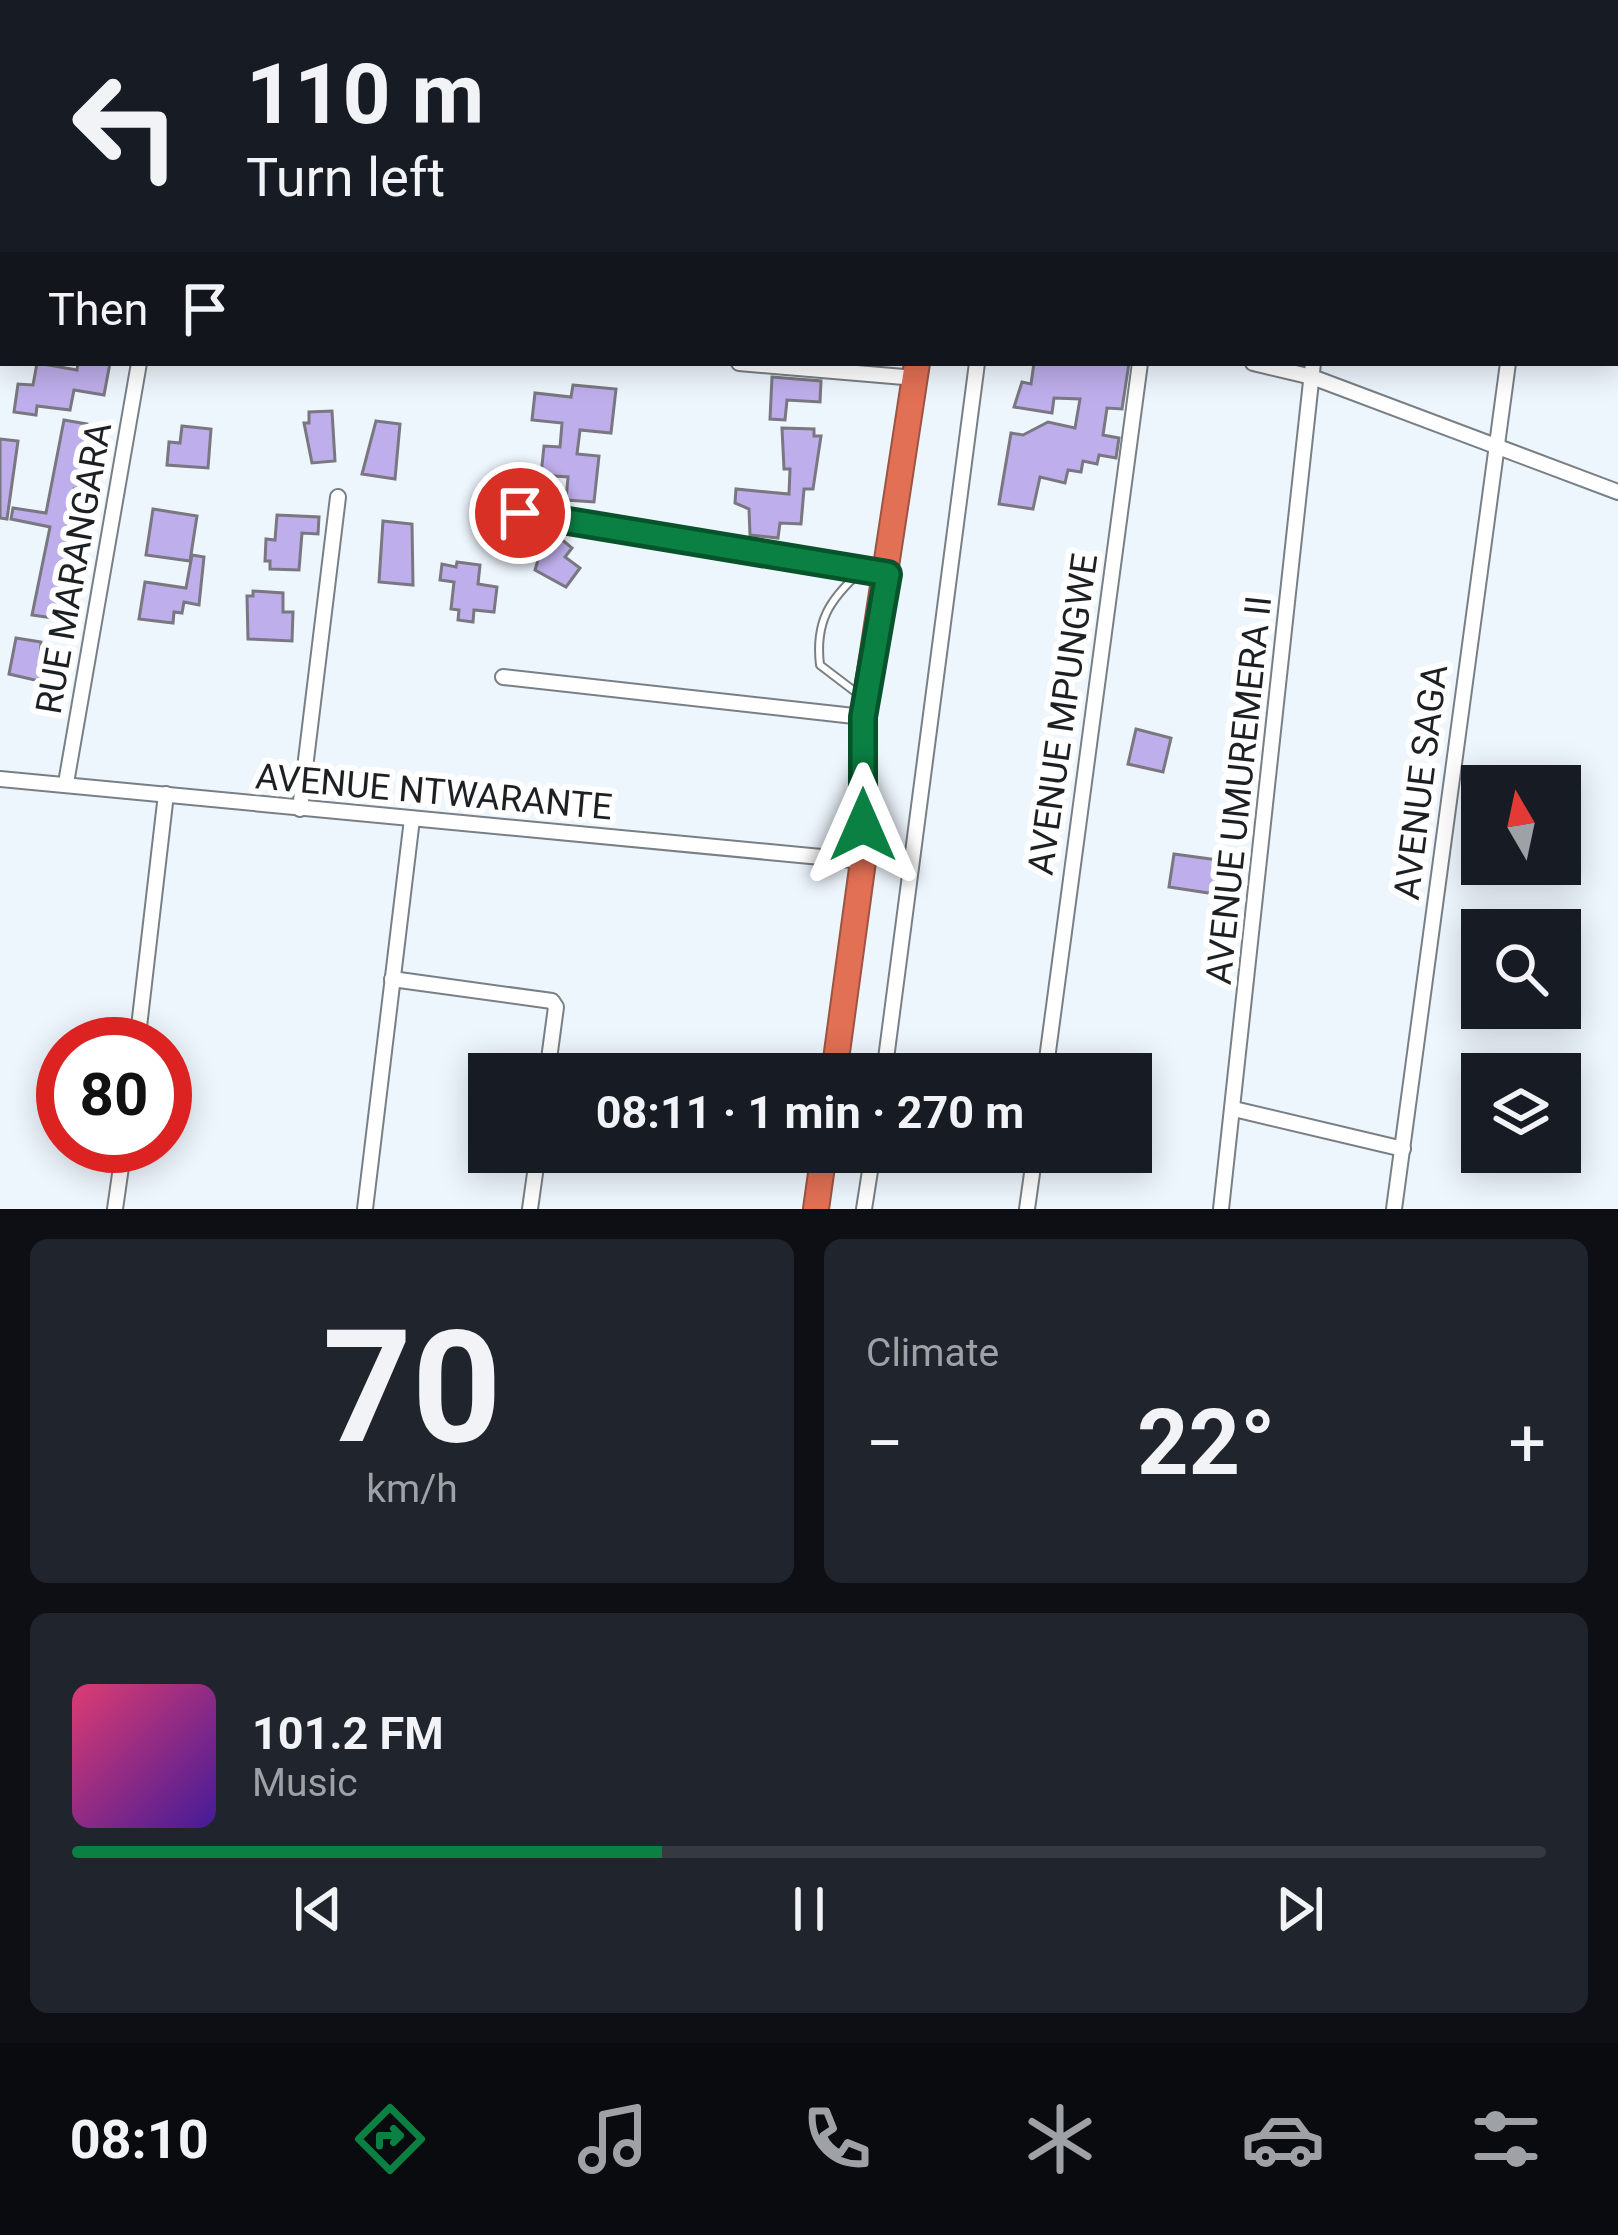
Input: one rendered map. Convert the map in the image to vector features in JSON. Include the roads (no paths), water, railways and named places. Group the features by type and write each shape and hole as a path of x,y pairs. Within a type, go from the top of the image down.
{"highway":[{"path":"837,1053 863,861 865,708 916,370"},
{"path":"816,1209 821,1173"}],"street":[{"name":"RUE MARANGARA","path":"66,784 138,366"},
{"path":"815,366 916,370"},
{"path":"887,1053 977,366"},
{"name":"AVENUE MPUNGWE","path":"1048,1053 1140,366"},
{"path":"1278,366 1312,370 1493,447 1618,492"},
{"name":"AVENUE SAGA","path":"1394,1209 1507,366"},
{"name":"AVENUE UMUREMERA II","path":"1221,1209 1312,370"},
{"path":"300,809 338,497"},
{"path":"520,513 888,574"},
{"path":"503,677 865,708"},
{"name":"AVENUE NTWARANTE","path":"0,779 863,861"},
{"path":"139,1017 166,794"},
{"path":"365,1209 412,819"},
{"path":"392,979 552,1001 556,1007 550,1053"},
{"path":"1234,1109 1402,1149"},
{"path":"115,1209 120,1173"},
{"path":"530,1209 535,1173"},
{"path":"864,1209 870,1173"},
{"path":"1027,1209 1032,1173"}],"lane":[{"path":"862,570 832,597 821,620 818,648 820,665 865,708"}]}
